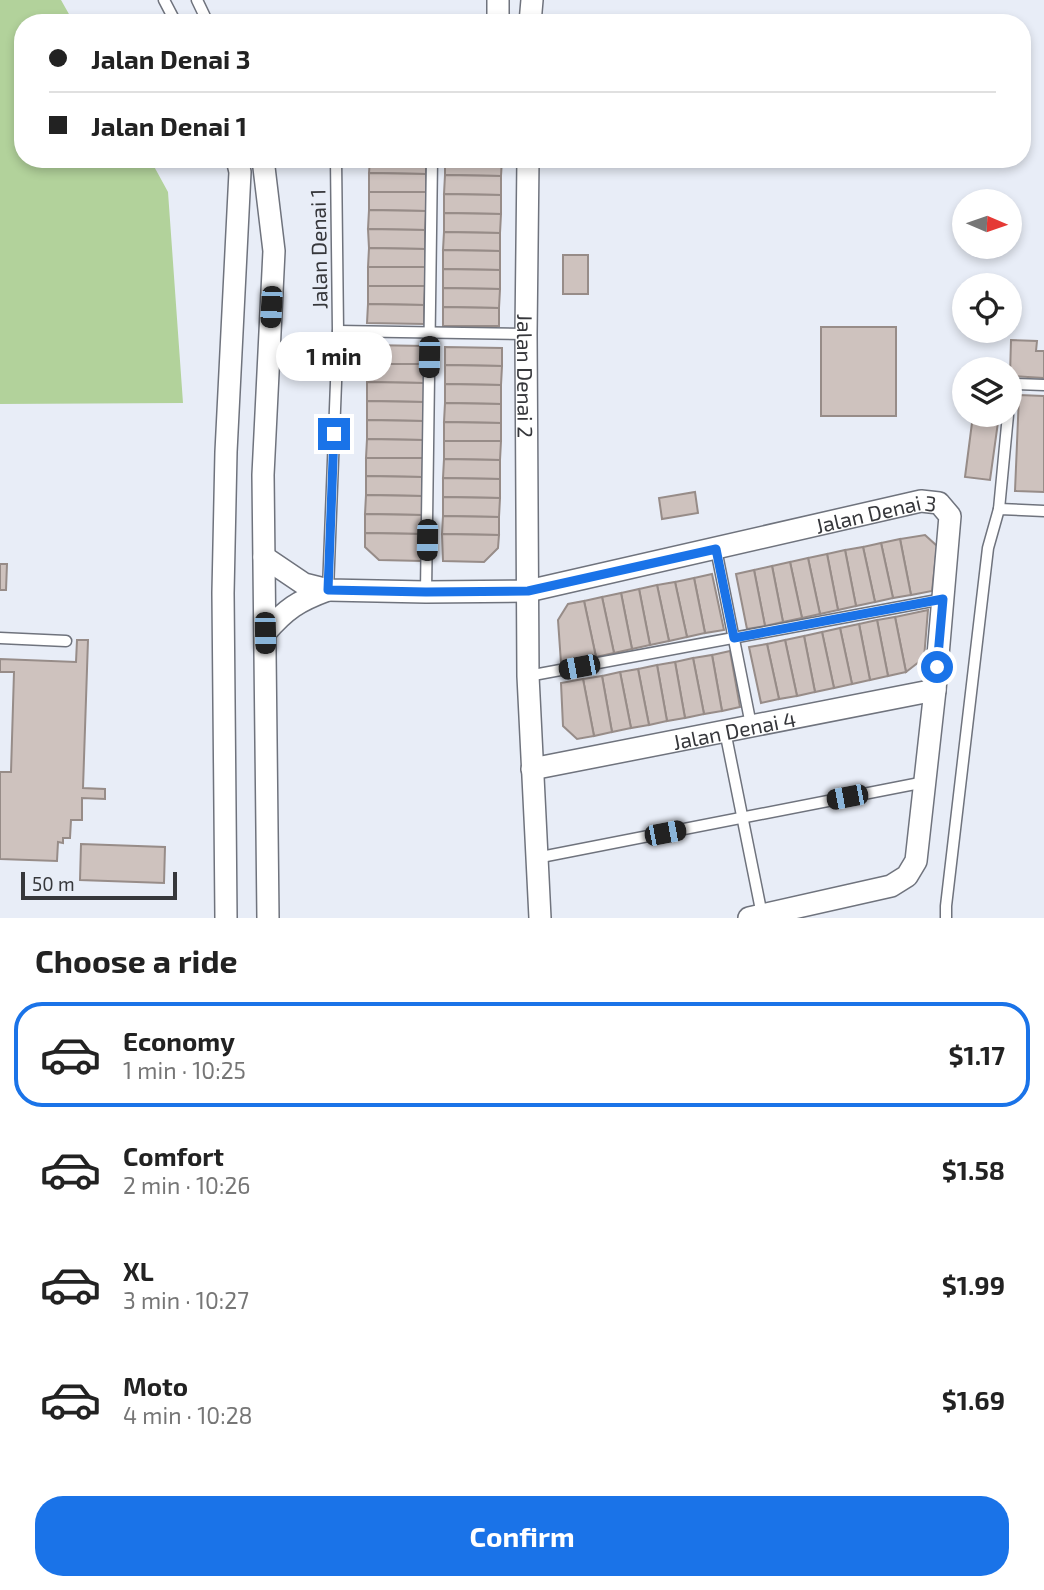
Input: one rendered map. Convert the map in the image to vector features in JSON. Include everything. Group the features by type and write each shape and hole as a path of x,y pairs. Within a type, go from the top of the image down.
{"street":[{"path":"226,918 223,593 226,439 239,168"},
{"path":"263,168 274,251 263,475 268,918"},
{"name":"Jalan Denai 2","path":"528,168 528,676 540,918"},
{"name":"Jalan Denai 3","path":"328,590 528,591 921,501 939,503 950,516 935,690 916,861 906,876 891,886 755,917"},
{"path":"264,557 304,584 328,590"},
{"path":"265,633 284,612 305,598 328,590"},
{"name":"Jalan Denai 4","path":"532,769 935,690"}],"lane":[{"name":"Jalan Denai 1","path":"328,590 338,331 336,168"},
{"path":"426,592 432,168"},
{"path":"338,331 526,334"},
{"path":"1022,384 1044,385"},
{"path":"946,918 988,548 999,509 1006,427"},
{"path":"999,509 1044,511"},
{"path":"716,549 751,725"},
{"path":"528,676 943,599"},
{"path":"0,638 66,641"},
{"path":"725,731 742,818 755,917"},
{"path":"536,858 925,782"}],"green space":[{"path":"0,0 61,0 69,14 14,14 14,168 155,168 168,192 183,403 0,404"}],"building":[{"path":"369,168 426,168 426,174 369,173"},
{"path":"445,168 501,168 501,176 445,175"},
{"path":"369,173 426,174 426,192 369,192"},
{"path":"445,175 501,176 501,195 444,194"},
{"path":"369,192 426,192 426,211 369,210"},
{"path":"444,194 501,195 501,214 444,213"},
{"path":"369,210 426,211 425,230 368,229"},
{"path":"444,213 501,214 500,233 444,232"},
{"path":"368,229 425,230 425,249 369,248"},
{"path":"444,232 500,233 500,251 443,250"},
{"path":"369,248 425,249 425,267 368,267"},
{"path":"443,250 500,251 500,270 443,269"},
{"path":"563,255 588,255 588,294 563,294"},
{"path":"368,267 425,267 425,286 368,286"},
{"path":"443,269 500,270 500,289 443,288"},
{"path":"368,286 425,286 424,305 368,304"},
{"path":"443,288 500,289 499,308 443,307"},
{"path":"368,304 424,305 424,324 367,323"},
{"path":"443,307 499,308 499,326 443,326"},
{"path":"821,327 896,327 896,416 821,416"},
{"path":"1037,341 1036,351 1044,351 1044,378 1022,377 1022,357 1011,357 1011,343"},
{"path":"368,345 425,346 424,364 368,364"},
{"path":"445,347 502,348 502,366 445,365"},
{"path":"368,364 424,364 424,383 367,382"},
{"path":"445,365 502,366 501,385 445,384"},
{"path":"367,382 424,383 424,402 367,401"},
{"path":"445,384 501,385 501,404 445,403"},
{"path":"1022,395 1044,396 1044,492 1015,491 1018,427 1022,427"},
{"path":"367,401 424,402 423,421 367,420"},
{"path":"445,403 501,404 501,423 444,422"},
{"path":"367,420 423,421 423,440 367,439"},
{"path":"444,422 501,423 501,441 444,441"},
{"path":"971,427 997,427 990,480 965,477"},
{"path":"367,439 423,440 423,458 366,458"},
{"path":"444,441 501,441 500,460 444,459"},
{"path":"366,458 423,458 422,477 366,476"},
{"path":"444,459 500,460 500,479 443,478"},
{"path":"366,476 422,477 422,496 366,495"},
{"path":"443,478 500,479 500,498 443,497"},
{"path":"695,492 698,513 662,519 659,498"},
{"path":"366,495 422,496 422,515 365,514"},
{"path":"443,497 500,498 499,517 443,516"},
{"path":"365,514 422,515 422,534 365,533"},
{"path":"443,516 499,517 499,535 442,534"},
{"path":"365,533 422,534 422,561 379,560 365,547"},
{"path":"442,534 499,535 498,548 484,562 443,561"},
{"path":"925,535 937,546 932,591 911,595 900,539"},
{"path":"900,539 911,595 893,598 881,543"},
{"path":"881,543 893,598 875,602 863,547"},
{"path":"863,547 875,602 856,606 845,550"},
{"path":"845,550 856,606 838,610 827,554"},
{"path":"827,554 838,610 820,614 808,558"},
{"path":"808,558 820,614 802,618 790,562"},
{"path":"790,562 802,618 783,622 772,566"},
{"path":"0,564 7,564 6,590 0,590"},
{"path":"772,566 783,622 765,626 754,570"},
{"path":"754,570 765,626 747,629 736,574"},
{"path":"712,574 724,630 705,633 694,578"},
{"path":"694,578 705,633 687,637 675,582"},
{"path":"675,582 687,637 669,641 657,585"},
{"path":"657,585 669,641 650,645 639,589"},
{"path":"639,589 650,645 632,649 621,593"},
{"path":"621,593 632,649 614,653 602,597"},
{"path":"602,597 614,653 596,657 584,601"},
{"path":"584,601 596,657 561,663 558,620 568,604"},
{"path":"928,610 924,658 906,672 895,617"},
{"path":"895,617 906,672 888,676 877,620"},
{"path":"877,620 888,676 870,680 859,624"},
{"path":"859,624 870,680 852,684 840,628"},
{"path":"840,628 852,684 834,688 822,632"},
{"path":"822,632 834,688 815,692 804,636"},
{"path":"804,636 815,692 797,696 785,640"},
{"path":"77,640 88,640 83,788 105,789 105,799 82,798 82,820 71,820 70,838 63,838 63,843 58,842 57,861 0,859 0,772 11,772 14,672 0,672 0,659 76,662"},
{"path":"785,640 797,696 779,699 767,644"},
{"path":"767,644 779,699 761,703 749,647"},
{"path":"730,651 740,707 722,711 712,655"},
{"path":"712,655 722,711 704,714 693,658"},
{"path":"693,658 704,714 685,718 675,662"},
{"path":"675,662 685,718 667,721 657,665"},
{"path":"657,665 667,721 649,725 638,669"},
{"path":"638,669 649,725 631,728 620,672"},
{"path":"620,672 631,728 612,732 602,676"},
{"path":"602,676 612,732 594,736 583,679"},
{"path":"583,679 594,736 577,739 563,726 561,683"},
{"path":"81,844 165,847 164,883 80,880"}],"route":[{"path":"334,434 328,590 528,591 716,549 734,638 943,599 937,667"}]}
